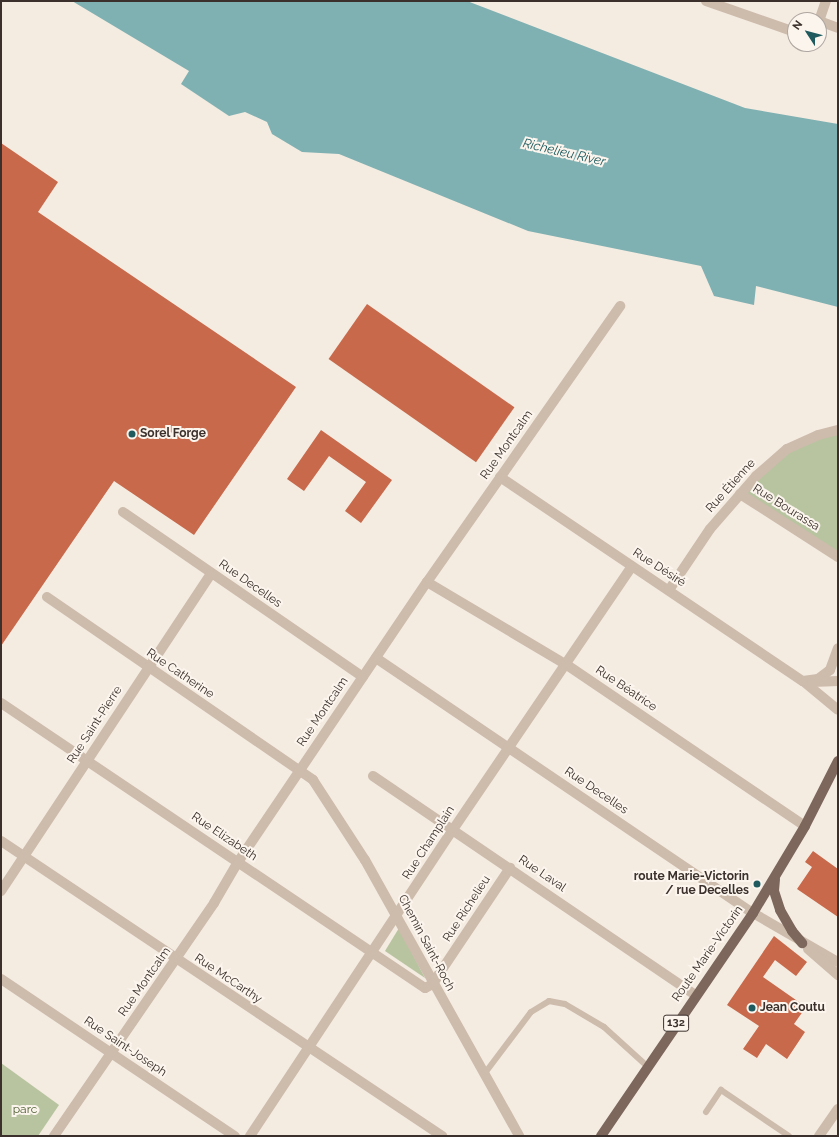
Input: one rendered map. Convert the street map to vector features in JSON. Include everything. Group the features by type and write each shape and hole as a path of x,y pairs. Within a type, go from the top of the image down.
{"main road":[{"name":"Route Marie-Victorin","path":"601,1136 647,1066 753,913 805,826 838,761"},
{"path":"775,877 774,891 780,910 792,931 802,943"}],"street":[{"path":"706,1 787,29"},
{"path":"822,12 826,1"},
{"path":"827,24 838,28"},
{"name":"Rue Montcalm","path":"54,1136 176,960 218,897 238,862 427,582 620,306"},
{"name":"Rue Étienne","path":"668,590 703,539 756,476 787,450 818,435 838,430"},
{"name":"Rue Désiré","path":"500,477 804,681 838,710"},
{"name":"Rue Bourassa","path":"740,494 838,557"},
{"name":"Rue Decelles","path":"123,512 363,678"},
{"name":"Rue Champlain","path":"250,1136 373,953 452,831 567,665 632,566"},
{"name":"Rue Saint-Pierre","path":"1,891 147,668 212,574"},
{"name":"Rue Béatrice","path":"427,582 567,665 805,826"},
{"name":"Rue Catherine","path":"47,597 147,668 300,770"},
{"path":"804,681 818,679 830,670 838,648"},
{"name":"Rue Decelles","path":"376,658 753,913 802,943 838,962"},
{"name":"Rue Désiré","path":"804,681 820,684 838,681"},
{"name":"Rue Elizabeth","path":"1,703 421,986 425,988 432,984"},
{"name":"Chemin Saint-Roch","path":"300,770 318,785 365,860 397,916 432,984 485,1073 519,1136"},
{"name":"Rue Laval","path":"373,776 696,995"},
{"name":"Rue McCarthy","path":"1,841 176,960 442,1136"},
{"name":"Rue Richelieu","path":"432,984 510,868"},
{"path":"802,943 838,957"},
{"name":"Rue Decelles","path":"802,943 813,955 838,975"},
{"name":"Rue Saint-Joseph","path":"1,979 235,1136"},
{"path":"819,1136 838,1109"}],"lane":[{"path":"485,1073 531,1012 549,1001 565,1004 604,1027 647,1066"},
{"path":"706,1112 721,1090 789,1136"}],"green space":[{"path":"838,430 838,557 740,494 774,459"},
{"path":"399,928 425,978 385,951"},
{"name":"parc","path":"1,1063 59,1105 38,1136 1,1136"}],"water":[{"name":"Richelieu River","path":"72,1 467,1 745,108 838,124 838,307 756,286 754,305 714,296 701,266 528,231 339,154 302,152 272,134 267,122 245,112 229,116 181,84 189,71"}],"building":[{"name":"Sorel Forge","path":"1,143 58,182 38,212 296,387 194,535 114,481 1,646"},
{"path":"367,304 514,407 476,462 329,359"},
{"path":"321,430 392,480 361,523 345,511 366,482 329,456 304,491 287,479"},
{"path":"813,851 838,869 838,917 797,889 812,867 805,862"},
{"path":"774,936 807,962 796,976 775,960 763,977 806,1007 794,1024 805,1032 787,1059 766,1044 757,1058 743,1049 759,1026 727,1005"}],"place":[{"name":"Sorel Forge","path":"132,434"},
{"name":"route Marie-Victorin / rue Decelles","path":"757,884"},
{"name":"Jean Coutu","path":"752,1008"}]}
